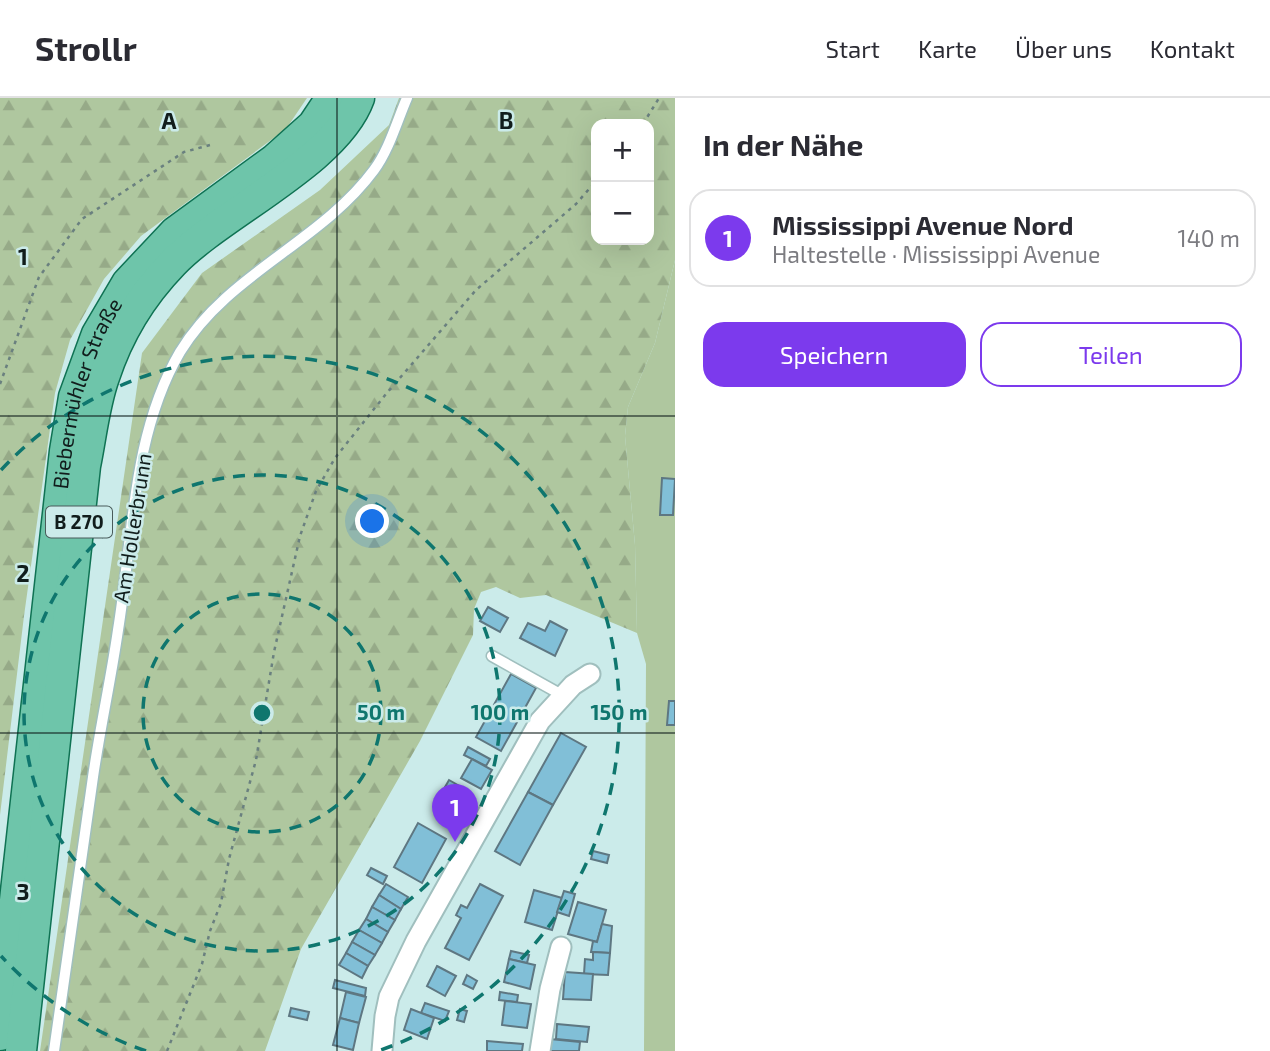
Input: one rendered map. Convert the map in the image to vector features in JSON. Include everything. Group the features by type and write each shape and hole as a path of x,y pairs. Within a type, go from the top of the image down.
{"main road":[{"name":"Biebermühler Straße","path":"0,1035 65,451 74,397 97,334 127,284 174,232 275,159 313,125 331,98"},
{"name":"B 270","path":"21,1051 85,466 103,378 127,323 144,297 173,263 206,234 308,161 336,134 359,98"}],"street":[{"path":"382,1051 385,1016 396,978 540,721 562,695 590,674"},
{"path":"540,1051 550,989 561,947"}],"lane":[{"name":"Am Hollerbrunn","path":"54,1051 93,774 152,415 181,350 209,315 232,293 338,208 375,169 407,98"},
{"path":"492,656 562,695"}],"path":[{"path":"646,119 659,98"},
{"path":"0,384 39,277 82,219 184,152 210,145"},
{"path":"167,1051 202,964 210,931 221,903 229,859 256,760 274,652 300,536 316,491 335,458 463,304 576,204 595,182"}],"green space":[{"path":"0,98 307,98 286,129 141,236 104,279 70,340 55,393 0,815"},
{"path":"399,98 675,98 675,260 655,343 628,407 625,436 635,545 637,633 546,595 520,598 496,587 481,592 474,609 473,635 420,741 301,949 265,1051 40,1051 142,353 202,273 320,190 389,125"},
{"path":"675,260 675,1051 644,1051 646,664 637,633 635,545 625,436 628,407 655,343"}],"building":[{"path":"662,478 675,479 673,515 660,515"},
{"path":"488,607 508,618 500,632 480,621"},
{"path":"550,621 567,630 555,656 520,638 528,623 545,631"},
{"path":"511,674 536,688 501,751 476,737"},
{"path":"669,701 675,701 675,725 667,725"},
{"path":"561,733 586,747 553,805 528,792"},
{"path":"468,747 490,759 486,766 464,755"},
{"path":"472,759 492,770 481,789 461,778"},
{"path":"449,780 463,788 459,794 445,787"},
{"path":"454,792 472,801 461,821 443,811"},
{"path":"528,792 553,805 520,865 495,851"},
{"path":"418,823 446,839 422,883 394,867"},
{"path":"593,851 609,855 607,863 591,859"},
{"path":"371,868 387,876 383,884 367,875"},
{"path":"386,884 408,897 401,909 379,895"},
{"path":"480,884 503,896 469,960 445,948 461,918 456,915 461,905 467,908"},
{"path":"534,890 562,898 552,930 525,922"},
{"path":"564,891 575,894 569,916 557,912"},
{"path":"379,895 401,909 395,920 372,907"},
{"path":"578,902 606,910 597,942 568,934"},
{"path":"372,907 395,920 388,932 366,919"},
{"path":"366,919 388,932 382,943 359,930"},
{"path":"602,924 612,926 610,953 591,952 593,941 597,942"},
{"path":"359,930 382,943 375,955 352,942"},
{"path":"352,942 375,955 368,966 346,953"},
{"path":"511,951 529,955 527,963 509,959"},
{"path":"593,952 610,953 608,975 584,974 585,959 593,960"},
{"path":"346,953 368,966 362,978 339,965"},
{"path":"509,959 535,965 530,989 504,982"},
{"path":"437,966 456,976 445,996 427,986"},
{"path":"565,972 593,974 591,1000 563,999"},
{"path":"467,975 477,981 473,989 463,984"},
{"path":"335,980 366,988 365,996 333,988"},
{"path":"346,992 366,997 359,1023 340,1018"},
{"path":"500,992 518,995 517,1002 499,1000"},
{"path":"505,1001 531,1004 527,1028 502,1025"},
{"path":"425,1003 449,1011 445,1021 421,1013"},
{"path":"291,1008 309,1012 307,1020 289,1016"},
{"path":"411,1009 434,1018 427,1039 404,1030"},
{"path":"460,1009 467,1011 464,1022 457,1020"},
{"path":"340,1018 359,1023 353,1050 333,1045"},
{"path":"557,1024 589,1027 587,1042 556,1039"},
{"path":"550,1039 580,1042 579,1051 549,1051"},
{"path":"487,1041 523,1044 522,1051 487,1051"}],"place":[{"name":"Mississippi Avenue Nord","path":"455,842"}]}
